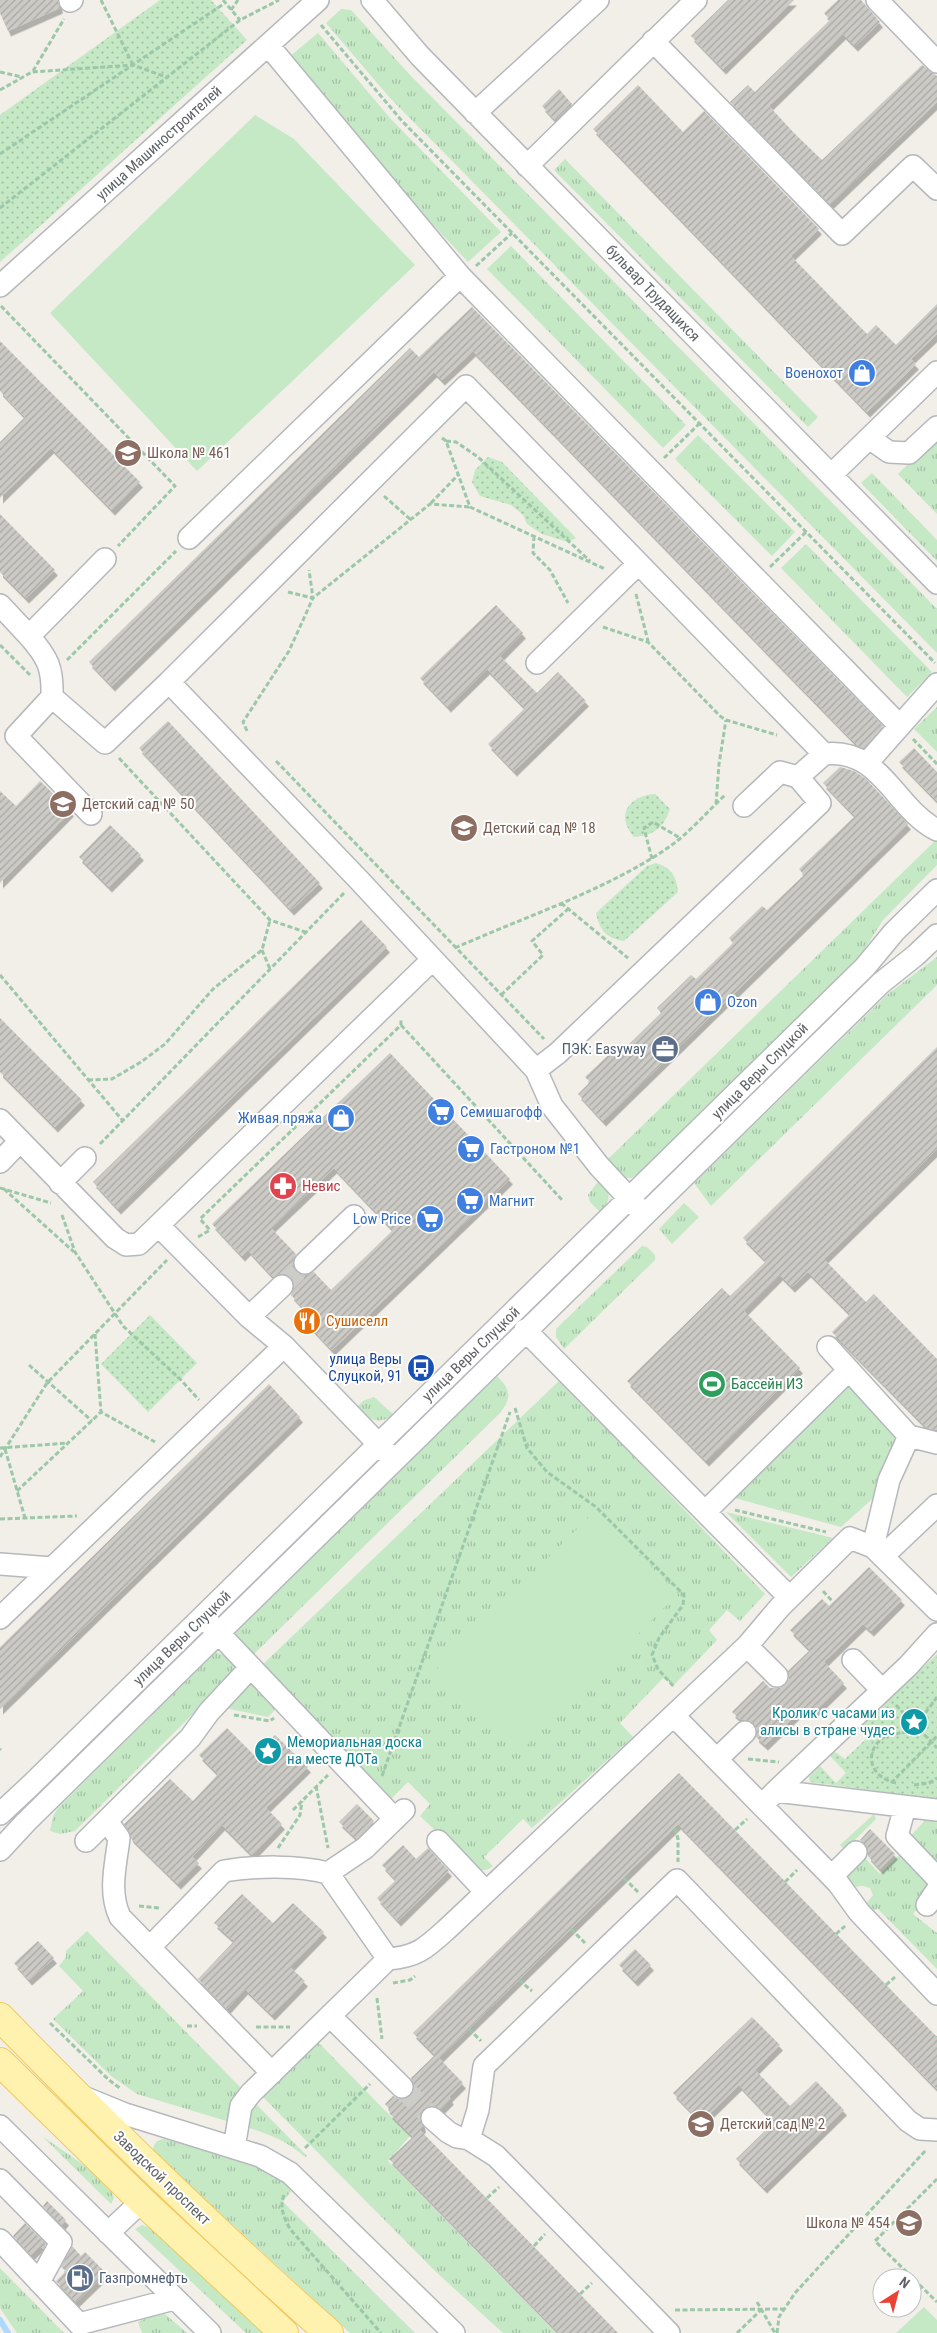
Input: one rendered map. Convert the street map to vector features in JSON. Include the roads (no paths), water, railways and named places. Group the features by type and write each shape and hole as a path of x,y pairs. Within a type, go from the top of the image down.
{"main road":[{"name":"Заводской проспект","path":"0,2017 74,2094 214,2228 329,2333"},
{"name":"Заводской проспект","path":"0,2062 142,2201 284,2333"}],"street":[{"name":"улица Машиностроителей","path":"1,296 318,0"},
{"name":"бульвар Трудящихся","path":"372,0 420,56 937,583"},
{"path":"476,113 598,0"},
{"path":"527,166 696,0"},
{"path":"877,0 937,62"},
{"path":"653,41 842,234 913,166 937,189"},
{"path":"268,45 462,277 900,726"},
{"path":"189,538 462,277"},
{"path":"831,475 937,372"},
{"path":"52,697 105,743 169,682 466,386 631,571 824,754"},
{"path":"869,438 889,452 910,453 937,426"},
{"path":"29,636 105,559"},
{"path":"537,663 631,571"},
{"path":"0,605 45,654 53,674 52,697 16,736 91,814"},
{"path":"169,682 358,879 536,1070 552,1106 600,1166 637,1207"},
{"path":"867,763 937,684"},
{"path":"798,777 824,754 839,752 854,755 867,763 924,823 937,830"},
{"path":"536,1070 558,1053 820,804 798,777 780,772 750,800"},
{"name":"улица Веры Слуцкой","path":"0,1814 203,1617 525,1330 637,1207 865,967 894,932 937,890"},
{"name":"улица Веры Слуцкой","path":"0,1850 218,1632 386,1452 637,1207 881,983 916,955 937,935"},
{"path":"0,1120 115,1238 126,1246 139,1244 432,960"},
{"path":"0,1162 20,1141"},
{"path":"58,1181 85,1158"},
{"path":"305,1263 354,1216"},
{"path":"159,1226 249,1317 284,1346 386,1452"},
{"path":"249,1317 282,1286"},
{"path":"525,1330 709,1508 789,1597"},
{"path":"0,1618 284,1346"},
{"path":"828,1347 910,1436 937,1443"},
{"path":"709,1508 848,1370"},
{"path":"878,1551 889,1480 910,1436"},
{"path":"878,1551 937,1505"},
{"path":"234,2148 242,2106 251,2093 381,1966 420,1952 486,1892 747,1646 789,1597 850,1538 878,1551 937,1610"},
{"path":"0,1564 52,1568"},
{"path":"150,1947 224,1871 310,1869 328,1873 359,1853 400,1815 374,1798 203,1617"},
{"path":"769,1798 882,1690 937,1634"},
{"path":"747,1646 778,1676"},
{"path":"853,1660 882,1690"},
{"path":"86,1841 190,1738 209,1712 251,1668"},
{"path":"681,1709 717,1759 769,1798 859,1912 937,1994"},
{"path":"717,1759 745,1732"},
{"path":"769,1798 872,1803 937,1810"},
{"path":"904,1807 897,1836 937,1878"},
{"path":"107,1821 119,1838 113,1904 120,1916 272,2073"},
{"path":"438,1841 486,1892"},
{"path":"832,1876 856,1852"},
{"path":"328,1873 381,1966"},
{"path":"469,2140 478,2110 484,2066 677,1880 908,2120 920,2129 936,2130"},
{"path":"330,2016 402,2087"},
{"path":"74,2094 125,2114 260,2156 295,2178 454,2333"},
{"path":"432,2118 448,2132 469,2140 496,2156 669,2333"},
{"path":"0,2126 210,2333"},
{"path":"0,2180 61,2242 39,2282"},
{"path":"108,2233 142,2201"},
{"path":"0,2240 78,2324 174,2299"}],"waterway":[{"path":"0,2320 8,2333"}],"tunnel":[{"path":"282,1286 305,1263"},
{"path":"402,2087 432,2118"}],"place":[{"name":"Военохот","path":"862,373"},
{"name":"Школа № 461","path":"128,453"},
{"name":"Детский сад № 50","path":"63,804"},
{"name":"Детский сад № 18","path":"464,828"},
{"name":"Ozon","path":"708,1002"},
{"name":"ПЭК: Easyway","path":"665,1049"},
{"name":"Семишагофф","path":"441,1112"},
{"name":"Живая пряжа","path":"341,1118"},
{"name":"Гастроном №1","path":"471,1149"},
{"name":"Невис","path":"283,1186"},
{"name":"Магнит","path":"470,1201"},
{"name":"Low Price","path":"430,1219"},
{"name":"Сушиселл","path":"307,1321"},
{"name":"улица Веры Слуцкой, 91","path":"421,1368"},
{"name":"Бассейн ИЗ","path":"712,1384"},
{"name":"Кролик с часами из алисы в стране чудес","path":"914,1722"},
{"name":"Мемориальная доска на месте ДОТа","path":"268,1751"},
{"name":"Детский сад № 2","path":"701,2124"},
{"name":"Школа № 454","path":"909,2223"},
{"name":"Газпромнефть","path":"80,2278"}]}
